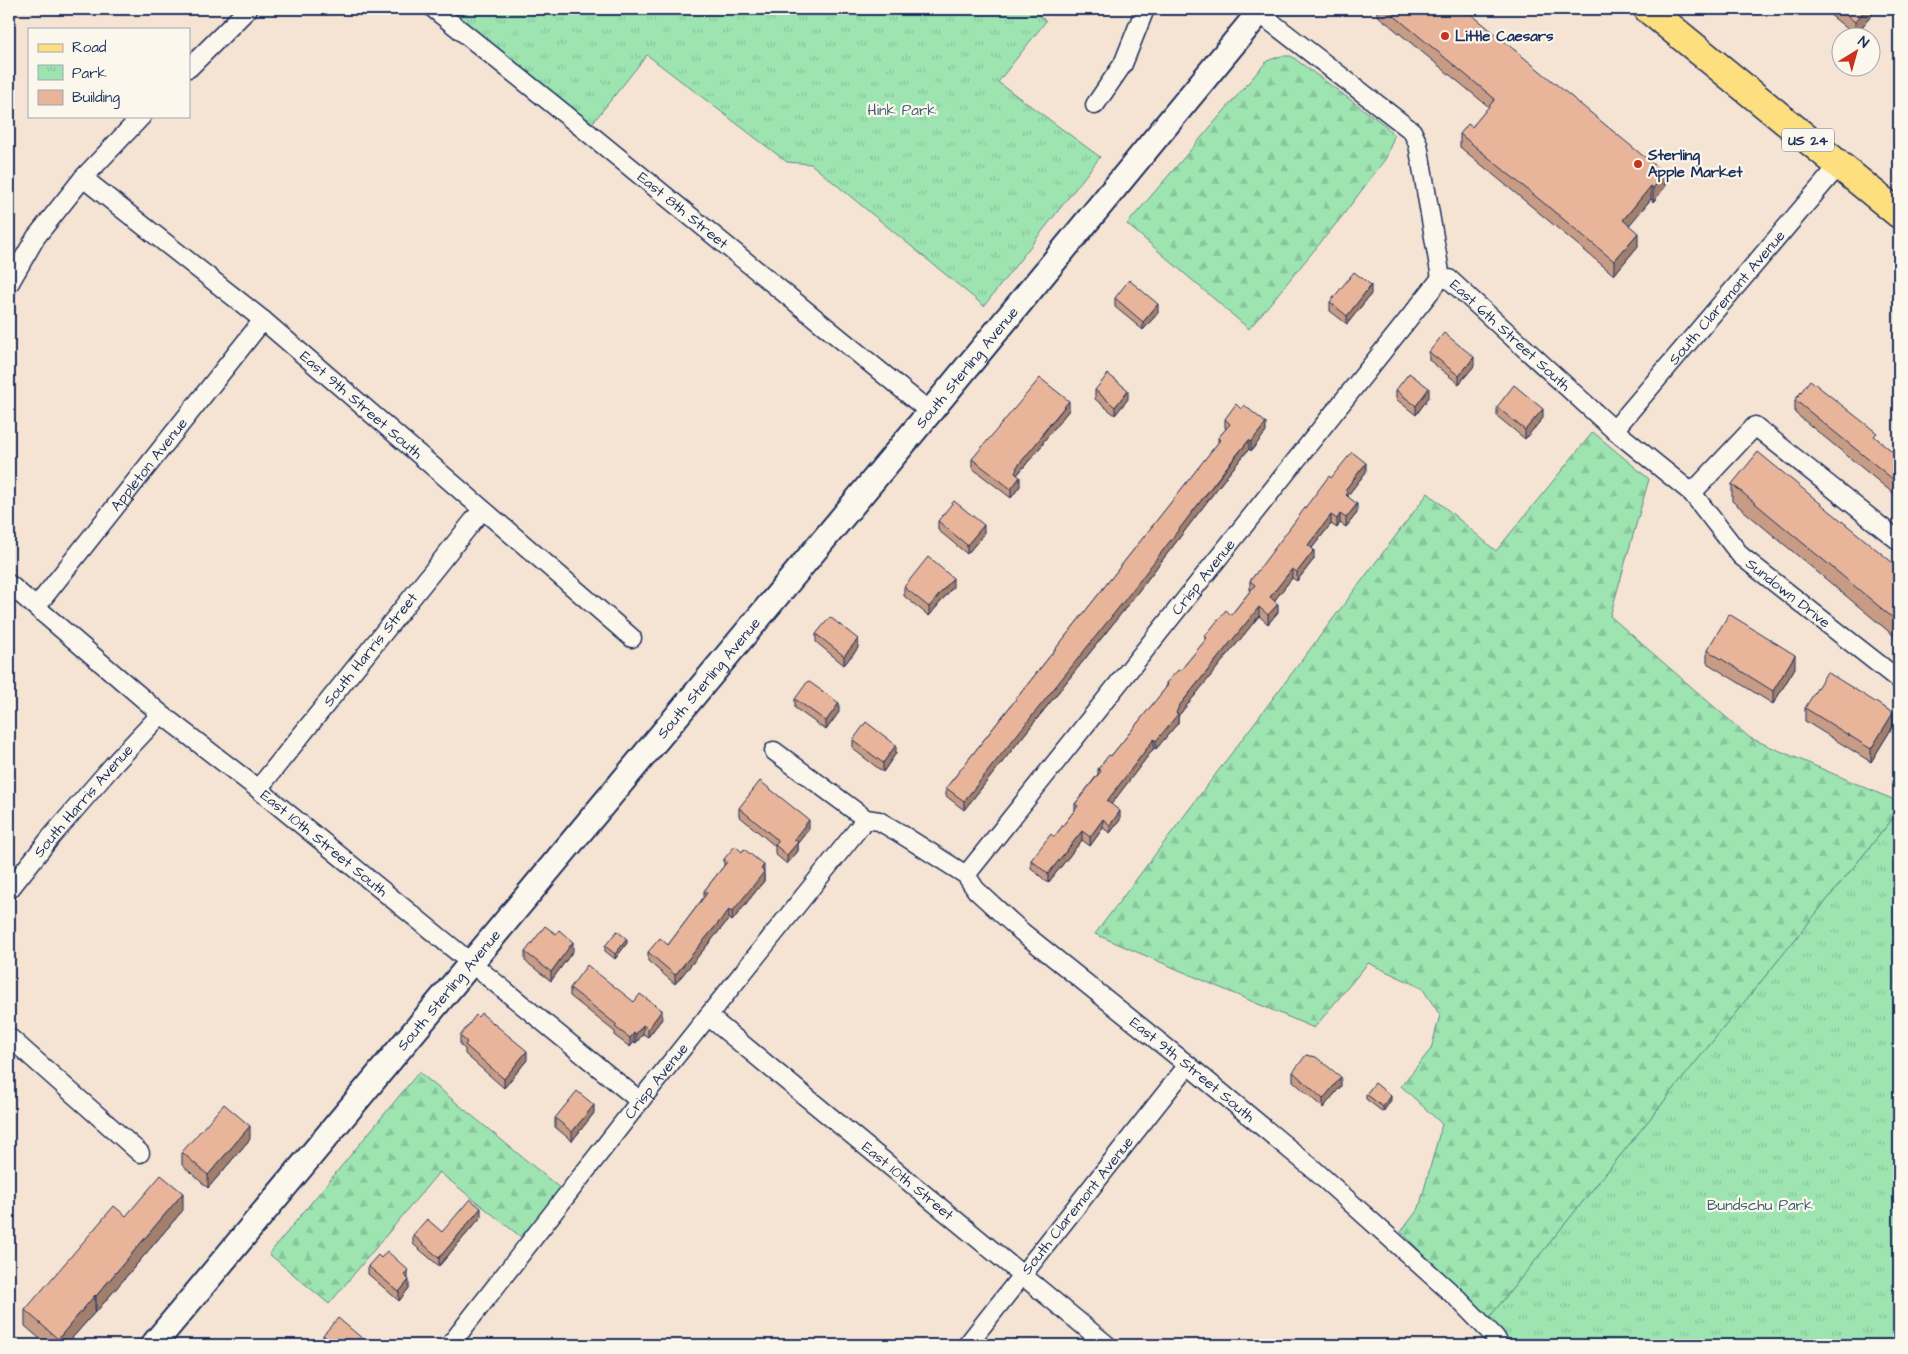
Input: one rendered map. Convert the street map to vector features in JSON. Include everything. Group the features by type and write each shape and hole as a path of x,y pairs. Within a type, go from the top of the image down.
{"main road":[{"name":"US 24","path":"1648,9 1899,214"},
{"name":"South Sterling Avenue","path":"153,1345 930,412 1258,10"}],"street":[{"path":"190,67 248,9"},
{"name":"East 8th Street","path":"434,9 594,137 930,412"},
{"path":"1095,105 1123,64 1145,9"},
{"name":"East 6th Street South","path":"1258,10 1412,131 1418,144 1441,278 1449,279 1614,430"},
{"path":"9,284 36,237 83,178 140,118"},
{"name":"South Claremont Avenue","path":"1614,430 1839,165"},
{"name":"East 9th Street South","path":"83,178 263,320 632,638"},
{"name":"Crisp Avenue","path":"966,875 1441,278"},
{"name":"Appleton Avenue","path":"36,607 263,320"},
{"path":"1692,493 1755,426 1899,541"},
{"name":"Sundown Drive","path":"1614,430 1692,493 1741,556 1899,680"},
{"name":"South Harris Street","path":"258,789 482,510"},
{"name":"East 10th Street South","path":"9,584 161,714 258,789 640,1102"},
{"name":"South Harris Avenue","path":"9,890 51,837 115,763 161,714"},
{"name":"East 9th Street South","path":"774,751 866,819 879,821 966,875 976,890 1022,932 1188,1065 1311,1167 1458,1299 1495,1337 1500,1345"},
{"name":"Crisp Avenue","path":"450,1345 708,1016 866,819"},
{"name":"East 10th Street","path":"708,1016 1107,1345"},
{"path":"9,1037 140,1153"},
{"name":"South Claremont Avenue","path":"967,1345 1188,1065"}],"green space":[{"name":"Hink Park","path":"452,9 1031,9 1046,21 998,82 1100,157 984,306 811,164 787,162 647,55 586,131"},
{"path":"1281,56 1291,56 1386,126 1394,136 1386,158 1340,219 1249,329 1127,224 1267,61"},
{"path":"1593,432 1649,479 1610,616 1750,738 1899,802 1899,811 1488,1319 1401,1232 1419,1208 1442,1124 1401,1086 1431,1049 1440,1015 1422,988 1368,963 1314,1028 1095,934 1428,493 1496,551"},
{"name":"Bundschu Park","path":"1899,811 1899,1345 1506,1345 1488,1319"},
{"path":"419,1072 561,1189 521,1237 439,1172 329,1304 269,1254"}],"building":[{"path":"1386,9 1465,9 1665,174 1653,188 1651,186 1623,220 1638,233 1614,261 1460,134 1468,124 1472,127 1495,99"},
{"path":"1839,9 1866,9 1855,22"},
{"path":"1354,272 1371,285 1347,316 1330,302"},
{"path":"1129,280 1158,304 1143,322 1115,298"},
{"path":"1444,333 1474,357 1459,376 1429,352"},
{"path":"1409,373 1429,388 1416,406 1396,390"},
{"path":"1108,374 1128,390 1115,407 1095,390"},
{"path":"1040,378 1069,401 1016,468 1015,473 1020,477 1011,489 972,459"},
{"path":"1810,380 1877,433 1874,436 1899,457 1899,484 1795,400"},
{"path":"1514,385 1543,409 1525,430 1497,407"},
{"path":"1236,404 1241,409 1244,405 1266,423 1226,468 1124,601 964,801 946,788 1220,440 1218,438 1230,424 1225,419"},
{"path":"1352,452 1366,463 1345,490 1348,492 1346,495 1357,504 1346,518 1340,514 1337,519 1331,515 1308,545 1314,550 1297,572 1292,569 1270,597 1278,604 1268,615 1259,607 1179,706 1176,713 1178,714 1156,741 1154,739 1107,801 1120,811 1110,825 1103,819 1090,837 1082,831 1048,874 1031,860 1051,834 1054,837 1078,806 1075,804 1101,771 1098,769 1109,755 1111,756 1168,685 1166,683 1178,670 1180,671 1207,638 1205,636 1226,610 1231,615 1255,585 1250,581 1329,476 1331,478"},
{"path":"1758,452 1899,568 1899,623 1732,484"},
{"path":"954,501 984,525 967,545 938,521"},
{"path":"928,557 953,578 929,607 904,587"},
{"path":"1729,614 1795,655 1773,691 1707,650"},
{"path":"830,617 858,639 844,656 816,634"},
{"path":"1827,672 1893,713 1871,749 1805,708"},
{"path":"808,681 839,703 826,721 795,699"},
{"path":"866,722 896,745 883,763 853,740"},
{"path":"760,781 809,820 794,839 798,842 787,855 775,845 779,841 739,808"},
{"path":"735,846 742,852 744,849 764,865 761,869 764,872 732,912 729,910 675,975 648,952 660,938 668,945 707,893 704,891 727,862 724,859"},
{"path":"545,926 556,934 559,930 573,942 551,972 525,952"},
{"path":"617,931 627,939 615,954 605,946"},
{"path":"587,965 634,1002 640,994 662,1010 648,1029 643,1025 630,1038 615,1027 617,1025 570,988"},
{"path":"481,1013 527,1051 504,1079 465,1045 467,1042 460,1036 476,1015 478,1017"},
{"path":"1306,1055 1316,1057 1341,1077 1323,1099 1293,1072"},
{"path":"1375,1083 1391,1096 1383,1107 1366,1094"},
{"path":"577,1091 594,1105 572,1132 555,1118"},
{"path":"224,1104 250,1126 208,1175 182,1152"},
{"path":"161,1175 183,1193 58,1339 25,1310 114,1206 126,1216"},
{"path":"470,1199 481,1208 439,1258 413,1235 427,1219 442,1232"},
{"path":"387,1251 408,1270 404,1275 409,1280 399,1292 368,1266 378,1255 381,1258"},
{"path":"338,1318 370,1345 335,1345 323,1335"}],"place":[{"name":"Little Caesars","path":"1445,36"},
{"name":"Sterling Apple Market","path":"1638,164"}]}
